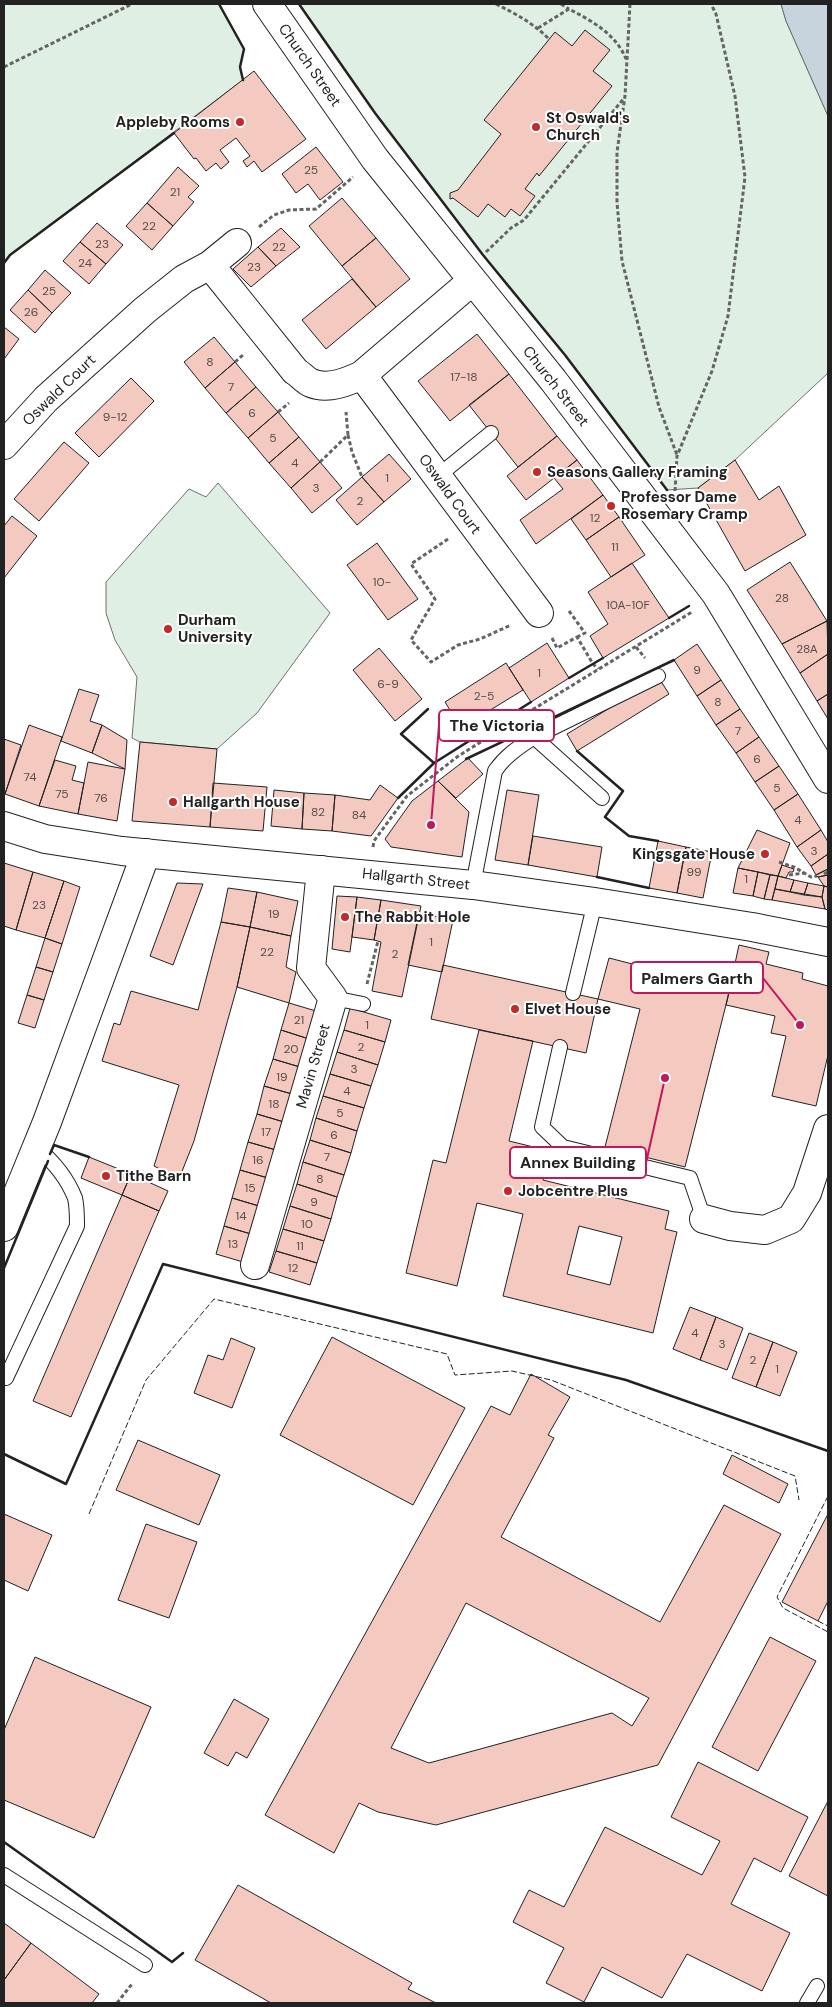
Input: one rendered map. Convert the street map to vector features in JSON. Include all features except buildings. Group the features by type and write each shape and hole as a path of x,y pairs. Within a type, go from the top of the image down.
{"street":[{"name":"Church Street","path":"267,4 375,159 553,380 716,594 828,779"},
{"name":"Oswald Court","path":"4,444 46,399 145,310 184,279 210,265 237,243"},
{"path":"210,265 295,371 311,383 330,386 355,378 472,281"},
{"name":"Oswald Court","path":"355,378 438,476 539,613"},
{"name":"Hallgarth Street","path":"4,826 45,839 146,853 473,885 752,927 828,942"},
{"path":"4,1227 37,1148 146,853"},
{"path":"321,870 311,968 333,998"},
{"name":"Mavin Street","path":"255,1265 333,998"},
{"path":"704,1219 730,1226 765,1230 792,1219 807,1193 828,1129"}],"lane":[{"path":"438,476 491,433"},
{"path":"473,885 495,771 500,763 516,748 534,737 658,676"},
{"path":"534,737 602,798"},
{"path":"573,993 595,902"},
{"path":"333,998 363,1004"},
{"path":"560,1047 542,1127 564,1147 690,1178 704,1219"},
{"path":"4,1377 6,1378 78,1226 75,1200 65,1178 49,1158 37,1148"},
{"path":"4,1876 145,1965"},
{"path":"807,2003 816,1986"}],"path":[{"path":"4,66 132,4"},
{"path":"496,4 520,16 538,28 549,39"},
{"path":"561,4 604,30 622,48 627,63"},
{"path":"630,4 625,96 617,152 616,202 622,261 660,407 677,456 712,371 728,316 745,177 735,96 716,14 711,4"},
{"path":"538,28 568,9"},
{"path":"483,255 511,228 524,220 625,96"},
{"path":"237,243 274,215 288,210 316,209 375,159"},
{"path":"355,378 345,406 352,452 362,477"},
{"path":"320,462 348,435"},
{"path":"471,523 411,564 435,599 411,640 431,662 458,645 480,639"},
{"path":"539,613 557,648 577,637 598,669"},
{"path":"779,862 794,867 811,877 817,876"},
{"path":"824,874 828,872"},
{"path":"789,875 804,873"},
{"path":"363,1004 378,941"}],"green space":[{"path":"4,4 219,4 244,49 240,67 243,80 10,255 4,263"},
{"path":"299,4 781,4 786,21 828,116 828,373 735,460 698,488 667,490 565,355 483,255 375,113"},
{"path":"218,483 330,613 257,713 217,749 140,742 132,738 137,677 115,640 106,613 106,582 189,489 206,497"}],"shaded area":[{"path":"781,4 828,4 828,116 786,21"}],"fence":[{"path":"89,1514 146,1380 214,1299 447,1354 455,1375 512,1371 551,1380 795,1476 799,1500"},
{"path":"828,1496 777,1597 783,1608 828,1632"},
{"path":"818,1621 828,1626"}],"wall":[{"path":"219,4 244,49 240,67 243,80"},
{"path":"299,4 375,113 483,255 565,355 667,490"},
{"path":"4,263 10,255 174,133"},
{"path":"669,618 689,606"},
{"path":"569,678 603,658"},
{"path":"466,759 674,660"},
{"path":"398,798 434,763 531,702"},
{"path":"428,709 401,734 434,763"},
{"path":"577,751 623,791 605,817 629,836 658,841"},
{"path":"597,877 649,888"},
{"path":"50,1154 54,1145 89,1157"},
{"path":"4,1268 48,1161"},
{"path":"4,1454 66,1484 163,1264 626,1380 828,1451"},
{"path":"4,1842 172,1962 183,1953"}],"place":[{"name":"Appleby Rooms","path":"240,122"},
{"name":"St Oswald's Church","path":"536,127"},
{"name":"Seasons Gallery Framing","path":"537,472"},
{"name":"Professor Dame Rosemary Cramp","path":"611,506"},
{"name":"Durham University","path":"168,629"},
{"name":"Hallgarth House","path":"173,802"},
{"name":"The Victoria","path":"431,825"},
{"name":"Kingsgate House","path":"765,854"},
{"name":"The Rabbit Hole","path":"345,917"},
{"name":"Elvet House","path":"515,1009"},
{"name":"Palmers Garth","path":"800,1025"},
{"name":"Annex Building","path":"665,1078"},
{"name":"Tithe Barn","path":"106,1176"},
{"name":"Jobcentre Plus","path":"508,1191"}]}
